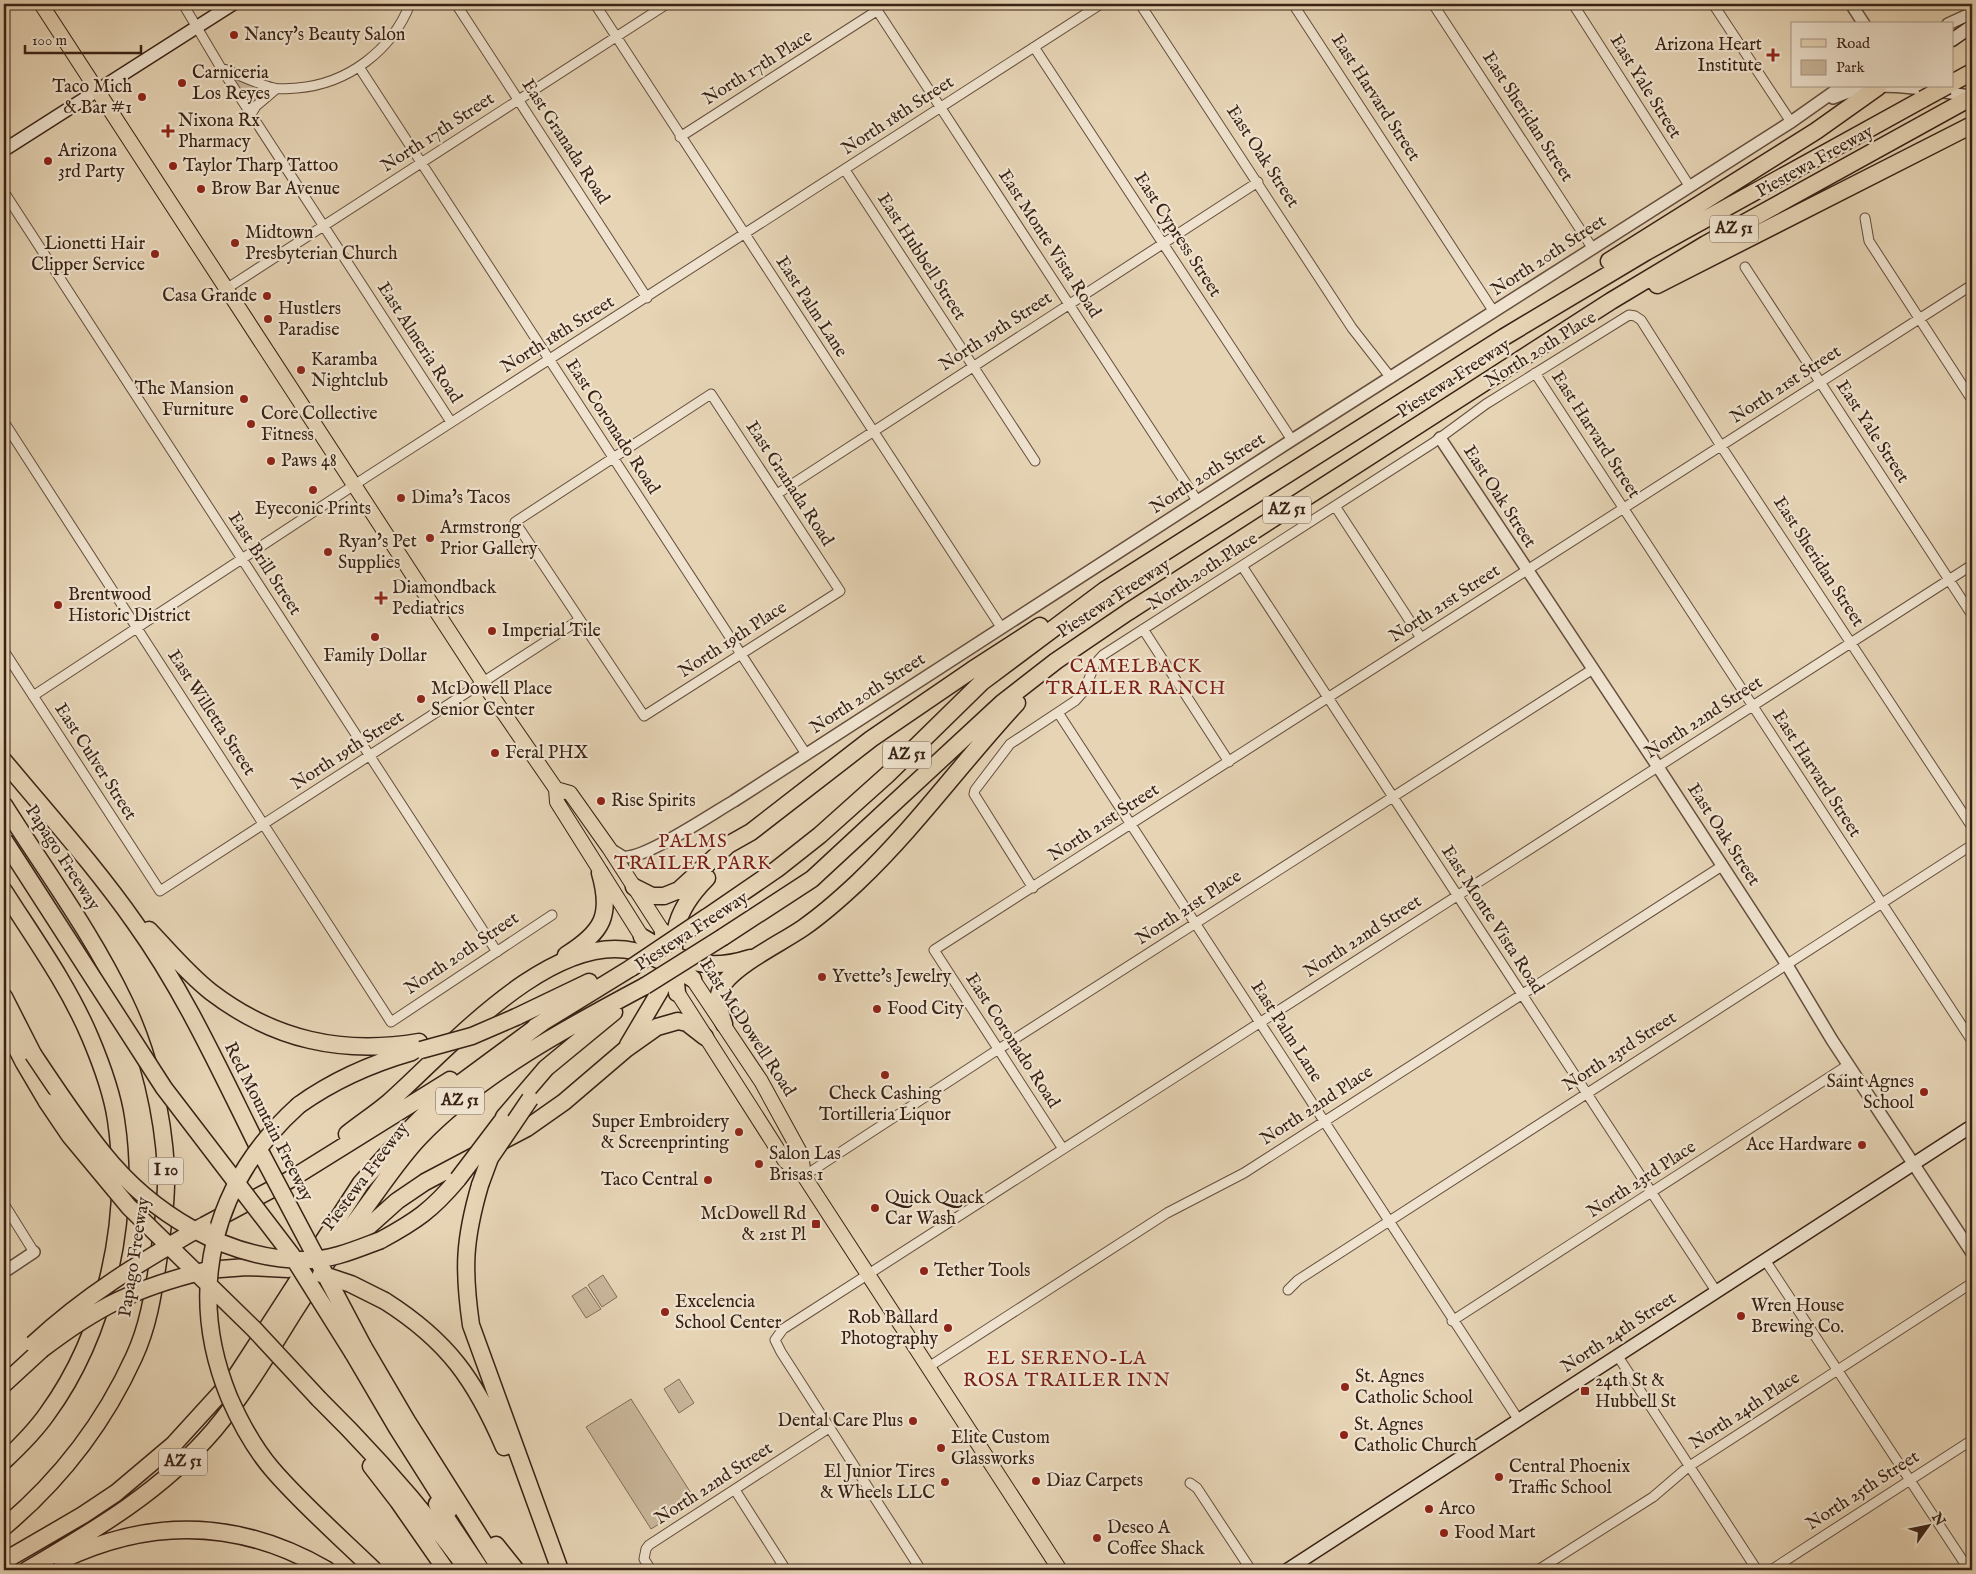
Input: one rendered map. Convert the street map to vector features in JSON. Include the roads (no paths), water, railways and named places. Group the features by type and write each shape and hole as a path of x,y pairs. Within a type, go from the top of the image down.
{"highway":[{"name":"Piestewa Freeway","path":"1954,82 1972,72"},
{"path":"1504,337 1547,301 1816,131 1876,88"},
{"name":"Piestewa Freeway","path":"37,1347 76,1305 115,1277 290,1179 591,981 631,968 777,869 820,836 887,775 982,682 1105,590 1504,337 1653,247 1924,93 1941,88"},
{"name":"Piestewa Freeway","path":"27,1570 106,1523 174,1471 213,1430 254,1377 322,1270 402,1159 418,1138 455,1105 543,1043 645,986 824,870 1002,703 1056,661 1128,612 1603,306 1706,244 1972,96"},
{"path":"1520,361 1569,337 1664,282 1972,125"},
{"path":"634,887 652,896 670,894 688,883 728,845 750,832 871,739 1028,633 1105,590"},
{"path":"724,1024 718,1005 721,989 730,976 763,952 803,928 859,882 914,822 985,736 1056,661"},
{"name":"Red Mountain Freeway","path":"4,761 135,922 178,990 262,1155 354,1352 434,1465 501,1570"},
{"name":"Papago Freeway","path":"4,805 97,951 125,1004 143,1048 158,1111 166,1169 162,1228 149,1314 135,1355 116,1394 90,1437 61,1472 4,1527"},
{"path":"626,1049 660,991 675,931 688,900 750,832"},
{"path":"4,840 164,1088 291,1254 354,1352 397,1428 489,1570"},
{"path":"4,853 141,1069 354,1352 424,1484 481,1570"},
{"path":"290,1179 388,1102 493,1006 579,947 601,926 606,899 600,872"},
{"path":"103,881 210,992 238,1011 282,1032 322,1043 359,1048 381,1048 419,1042 516,1016 543,1014"},
{"name":"Papago Freeway","path":"4,891 64,985 90,1036 116,1118 120,1157 118,1212 114,1251 103,1298 88,1340 68,1381 47,1414 4,1462"},
{"path":"663,932 677,993"},
{"path":"642,937 693,979"},
{"path":"545,971 574,958 606,950 634,951 668,959 719,964 741,961 763,952"},
{"path":"4,997 33,1054 104,1154 133,1185 170,1216 209,1238 266,1256 305,1260 358,1249 381,1240 409,1225 436,1205 458,1179 504,1117 546,1068 645,986"},
{"path":"4,1561 83,1515 116,1493 174,1444 236,1376 361,1184 403,1136 443,1096 543,1014"},
{"path":"374,1570 271,1468 238,1417 219,1372 212,1338 208,1278 217,1231 225,1206 252,1156 278,1124 313,1095 342,1078 386,1060 472,1036 516,1016"},
{"path":"322,1270 361,1231 397,1201 425,1182 527,1128 564,1102 626,1049 656,1027 668,1022 686,1023 705,1037"},
{"path":"4,1024 47,1102 70,1136 118,1195 248,1323 383,1464 437,1527 468,1570"},
{"path":"560,1570 471,1325 465,1286 465,1249 469,1222 490,1158 530,1099 590,1032"},
{"path":"4,1382 37,1347 122,1297 166,1280 206,1270 247,1267 315,1272 342,1281 385,1301 430,1333 449,1352 470,1378 496,1428 560,1570"},
{"path":"5,1570 127,1493 172,1457 215,1415 296,1310"},
{"path":"319,1399 398,1501 446,1570"},
{"path":"434,1465 470,1506 516,1570"},
{"path":"40,1570 78,1552 116,1539 150,1532 185,1529 251,1538 293,1552 327,1570"}],"main road":[{"path":"41,4 483,683 556,790 557,802 642,937"},
{"path":"4,150 233,4"},
{"path":"1954,39 1972,26"},
{"path":"556,790 570,793 609,848 663,932"},
{"name":"East McDowell Road","path":"693,979 761,1081 801,1154 804,1176"},
{"name":"East McDowell Road","path":"677,993 785,1161 804,1176 1060,1570"},
{"name":"North 24th Street","path":"1294,1568 1518,1419 1972,1126"}],"street":[{"name":"East Almeria Road","path":"183,4 221,68 451,422"},
{"path":"221,68 276,89 322,84 359,67 390,40 405,17 410,4"},
{"name":"East Granada Road","path":"456,4 646,298"},
{"name":"East Palm Lane","path":"595,4 1001,627"},
{"name":"North 17th Street","path":"226,289 667,4"},
{"name":"North 18th Street","path":"33,696 451,422 1101,4"},
{"name":"East Oak Street","path":"1140,4 1352,328 1391,378"},
{"name":"East Harvard Street","path":"1293,4 1494,312"},
{"name":"East Sheridan Street","path":"1433,4 1593,249"},
{"name":"East Yale Street","path":"1573,4 1690,187"},
{"path":"1713,4 1791,122"},
{"path":"1851,4 1863,22"},
{"name":"East Monte Vista Road","path":"876,7 1198,502"},
{"name":"North 17th Place","path":"680,137 876,7"},
{"path":"1952,22 1972,13"},
{"name":"East Cypress Street","path":"1034,47 1292,440"},
{"name":"East Coronado Road","path":"359,67 806,754"},
{"name":"North 20th Street","path":"609,848 618,855 627,858 657,846 734,801 1292,440 1791,122 1840,88"},
{"name":"North 20th Street","path":"1822,102 1861,88"},
{"name":"North 20th Street","path":"1953,88 1972,96"},
{"path":"251,114 256,106 276,89"},
{"name":"East Hubbell Street","path":"845,170 1035,462"},
{"name":"North 19th Street","path":"777,494 1258,182"},
{"name":"East Brill Street","path":"4,192 497,952"},
{"path":"1865,218 1869,241 1972,400"},
{"name":"East Yale Street","path":"1745,267 1972,615"},
{"name":"North 21st Street","path":"934,950 1972,285"},
{"name":"North 20th Place","path":"1033,888 975,800 975,790 1010,744 1059,714 1075,701 1084,691 1095,664 1103,655 1440,438 1478,410 1622,318 1629,315 1635,316"},
{"name":"East Sheridan Street","path":"1635,316 1642,320 1721,446 1972,827"},
{"name":"East Harvard Street","path":"1536,373 1972,1041"},
{"name":"East Granada Road","path":"613,459 711,394 840,591"},
{"name":"East Willetta Street","path":"4,422 7,436 137,628 391,1022"},
{"name":"East Oak Street","path":"1440,438 1526,571 1658,767 1787,965 1848,1065 1972,1253"},
{"path":"579,620 515,522 613,459"},
{"path":"1335,506 1421,638"},
{"name":"North 22nd Street","path":"651,1570 644,1554 649,1545 829,1428 780,1352 775,1340 783,1330 866,1274 1972,565"},
{"name":"East Monte Vista Road","path":"1242,566 1716,1291"},
{"name":"North 19th Place","path":"579,620 644,716 840,591"},
{"name":"North 19th Street","path":"160,891 579,620"},
{"path":"1143,629 1229,762"},
{"name":"East Culver Street","path":"4,651 160,891"},
{"name":"North 21st Place","path":"804,1176 998,1049 1593,669"},
{"name":"East Palm Lane","path":"1059,714 1518,1419"},
{"name":"North 23rd Street","path":"1288,1290 1298,1280 1388,1221 1972,846"},
{"name":"North 22nd Place","path":"927,1368 1167,1213 1229,1182 1722,866"},
{"name":"North 20th Street","path":"391,1022 552,915"},
{"name":"East Coronado Road","path":"934,950 1063,1149"},
{"name":"North 23rd Place","path":"1452,1320 1652,1193 1848,1065"},
{"path":"4,1204 34,1252 4,1272"},
{"path":"1765,1260 1969,1570"},
{"name":"North 24th Place","path":"1538,1570 1657,1494 1675,1476 1688,1467 1972,1283"},
{"path":"1617,1355 1688,1467 1757,1570"},
{"path":"829,1428 921,1570"},
{"name":"North 25th Street","path":"1771,1570 1972,1440"},
{"path":"1190,1483 1197,1488 1251,1570"},
{"path":"735,1490 786,1570"}],"place":[{"name":"Nancy's Beauty Salon","path":"234,35"},
{"name":"Arizona Heart Institute","path":"1773,55"},
{"name":"Carniceria Los Reyes","path":"182,83"},
{"name":"Taco Mich & Bar #1","path":"142,97"},
{"name":"Nixona Rx Pharmacy","path":"168,131"},
{"name":"Arizona 3rd Party","path":"48,161"},
{"name":"Taylor Tharp Tattoo","path":"173,166"},
{"name":"Brow Bar Avenue","path":"201,189"},
{"name":"Midtown Presbyterian Church","path":"235,243"},
{"name":"Lionetti Hair Clipper Service","path":"155,254"},
{"name":"Casa Grande","path":"267,296"},
{"name":"Hustlers Paradise","path":"268,319"},
{"name":"Karamba Nightclub","path":"301,370"},
{"name":"The Mansion Furniture","path":"244,399"},
{"name":"Core Collective Fitness","path":"251,424"},
{"name":"Paws 48","path":"271,461"},
{"name":"Eyeconic Prints","path":"313,490"},
{"name":"Dima's Tacos","path":"401,498"},
{"name":"Armstrong Prior Gallery","path":"430,538"},
{"name":"Ryan's Pet Supplies","path":"328,552"},
{"name":"Diamondback Pediatrics","path":"381,598"},
{"name":"Brentwood Historic District","path":"58,605"},
{"name":"Imperial Tile","path":"492,631"},
{"name":"Family Dollar","path":"375,637"},
{"name":"McDowell Place Senior Center","path":"421,699"},
{"name":"Feral PHX","path":"495,753"},
{"name":"Rise Spirits","path":"601,801"},
{"name":"Yvette's Jewelry","path":"822,977"},
{"name":"Food City","path":"877,1009"},
{"name":"Check Cashing Tortilleria Liquor","path":"885,1075"},
{"name":"Saint Agnes School","path":"1924,1092"},
{"name":"Super Embroidery & Screenprinting","path":"739,1132"},
{"name":"Ace Hardware","path":"1862,1145"},
{"name":"Salon Las Brisas 1","path":"759,1164"},
{"name":"Taco Central","path":"708,1180"},
{"name":"Quick Quack Car Wash","path":"875,1208"},
{"name":"McDowell Rd & 21st Pl","path":"816,1224"},
{"name":"Tether Tools","path":"924,1271"},
{"name":"Excelencia School Center","path":"665,1312"},
{"name":"Wren House Brewing Co.","path":"1741,1316"},
{"name":"Rob Ballard Photography","path":"948,1328"},
{"name":"St. Agnes Catholic School","path":"1345,1387"},
{"name":"24th St & Hubbell St","path":"1585,1391"},
{"name":"Dental Care Plus","path":"913,1421"},
{"name":"St. Agnes Catholic Church","path":"1344,1435"},
{"name":"Elite Custom Glassworks","path":"941,1448"},
{"name":"Central Phoenix Traffic School","path":"1499,1477"},
{"name":"Diaz Carpets","path":"1036,1481"},
{"name":"El Junior Tires & Wheels LLC","path":"945,1482"},
{"name":"Arco","path":"1429,1509"},
{"name":"Food Mart","path":"1444,1533"},
{"name":"Deseo A Coffee Shack","path":"1097,1538"}],"district":[{"name":"CAMELBACK TRAILER RANCH","path":"1136,678"},
{"name":"PALMS TRAILER PARK","path":"693,853"},
{"name":"EL SERENO-LA ROSA TRAILER INN","path":"1067,1370"}]}
